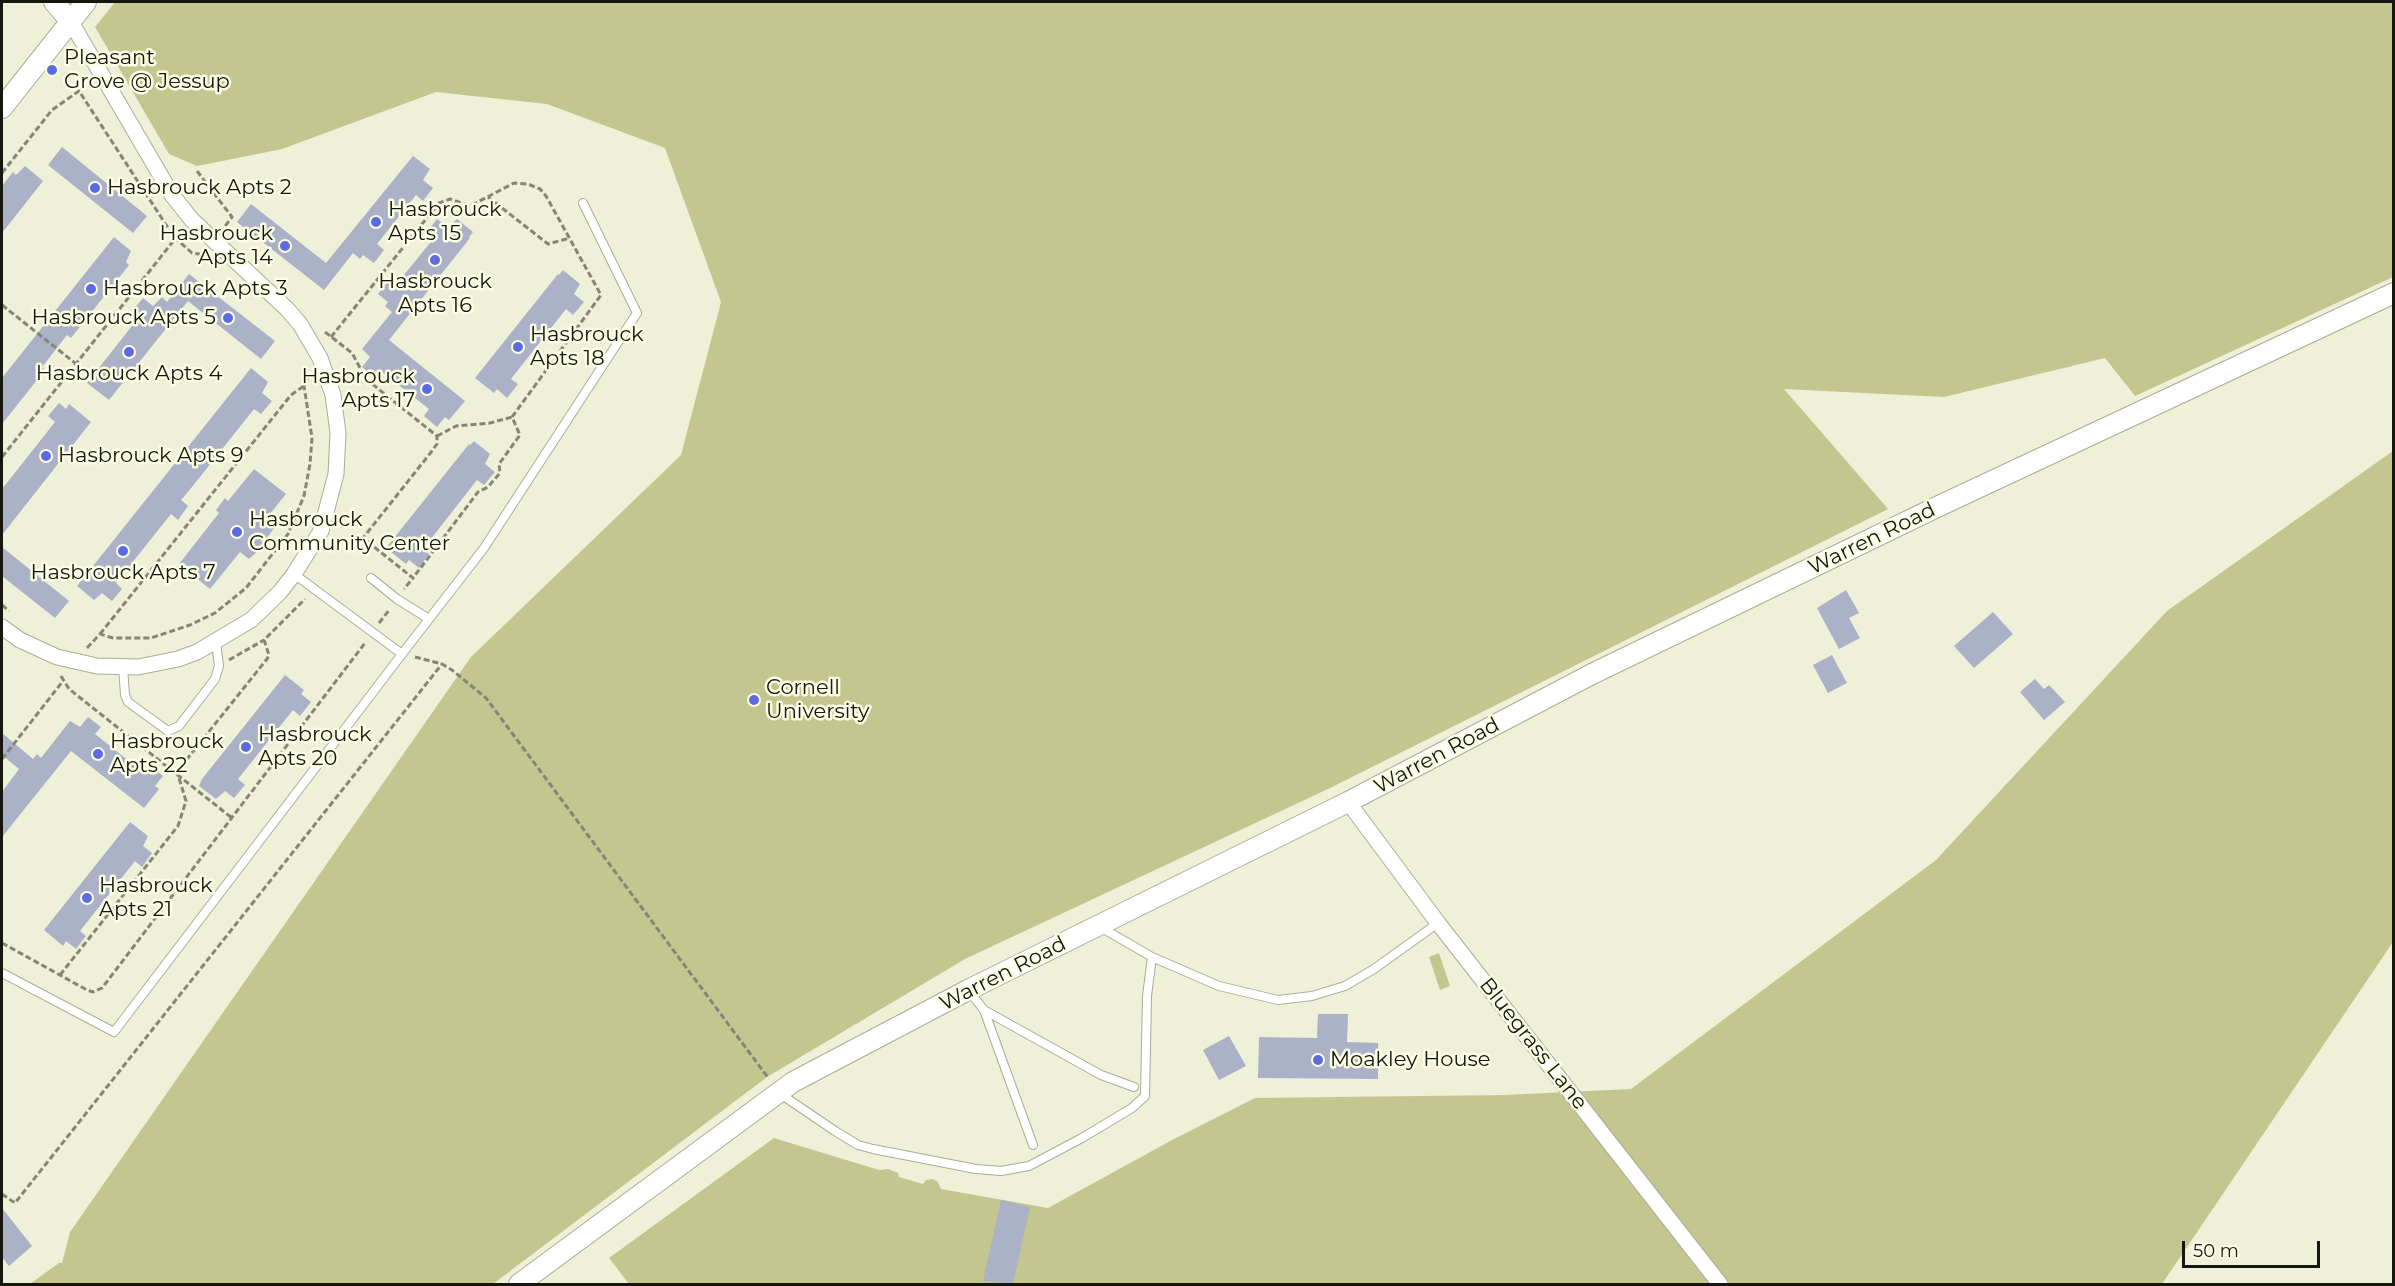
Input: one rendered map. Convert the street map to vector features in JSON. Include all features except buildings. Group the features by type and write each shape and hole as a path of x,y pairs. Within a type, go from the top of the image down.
{"street":[{"path":"2,627 20,640 57,657 79,655 123,667 138,667 178,659 216,643 251,620 280,592 294,574 321,531 336,474 338,433 336,408 328,376 300,324 192,220 172,195 71,22 54,2"},
{"path":"2,108 86,2"},
{"name":"Warren Road","path":"519,1284 793,1082 968,990 1348,802 1592,674 1940,506 2394,293"},
{"name":"Bluegrass Lane","path":"1348,802 1438,923 1720,1284"}],"lane":[{"path":"2,973 114,1032 484,548 637,313 583,203"},
{"path":"294,574 402,654"},
{"path":"371,578 429,619"},
{"path":"123,667 125,695 128,702 168,731 179,726 215,679 219,666 216,643"},
{"path":"1098,925 1152,957 1219,986 1278,1000 1312,996 1345,986 1374,969 1438,923"},
{"path":"779,1092 835,1131 865,1147 976,1169 1001,1171 1029,1166 1046,1159 1132,1108 1145,1096 1147,996 1152,957"},
{"path":"968,990 984,1010 1033,1145"},
{"path":"984,1010 1101,1075 1134,1088"}],"path":[{"path":"2,173 52,110 79,91 175,239 192,253 211,255"},
{"path":"331,336 439,203 450,199 470,206 514,183 528,184 540,189 549,200 601,294 512,417 490,423 456,426 437,436"},
{"path":"488,197 548,244 570,238"},
{"path":"2,457 175,239"},
{"path":"2,305 76,364"},
{"path":"100,634 113,638 151,638 171,632 215,613 246,588 288,534 304,496 312,438 304,386 311,370"},
{"path":"2,759 63,681 79,655 100,634 291,394 304,386"},
{"path":"413,578 478,492 488,487 500,472 499,464 520,435 512,417"},
{"path":"219,666 264,640 301,601 309,600"},
{"path":"2,604 10,611"},
{"path":"176,775 269,655 264,640"},
{"path":"79,655 87,648"},
{"path":"402,654 452,669 486,698 779,1092"},
{"path":"2,1194 15,1203 441,664"},
{"path":"60,672 69,688 231,819"},
{"path":"60,975 178,826 186,801 176,775"}],"green space":[{"path":"115,2 2393,2 2393,277 2135,396 2105,358 1944,397 1784,389 1888,509 1328,789 965,959 767,1077 493,1284 30,1284 62,1263 70,1232 471,657 681,455 721,302 665,148 547,104 436,92 282,149 197,166 169,154 95,27"},
{"path":"2393,451 2393,942 2162,1284 629,1284 609,1258 774,1138 879,1170 888,1169 898,1173 899,1177 923,1184 926,1180 933,1179 938,1182 941,1189 1048,1208 1174,1139 1255,1098 1504,1095 1631,1089 1936,860 2167,611"},
{"path":"1439,953 1450,986 1440,990 1429,957"}],"place":[{"name":"Pleasant Grove @ Jessup","path":"52,70"},
{"name":"Hasbrouck Apts 2","path":"95,188"},
{"name":"Hasbrouck Apts 15","path":"376,222"},
{"name":"Hasbrouck Apts 14","path":"285,246"},
{"name":"Hasbrouck Apts 16","path":"435,260"},
{"name":"Hasbrouck Apts 3","path":"91,289"},
{"name":"Hasbrouck Apts 5","path":"228,318"},
{"name":"Hasbrouck Apts 18","path":"518,347"},
{"name":"Hasbrouck Apts 4","path":"129,352"},
{"name":"Hasbrouck Apts 17","path":"427,389"},
{"name":"Hasbrouck Apts 9","path":"46,456"},
{"name":"Hasbrouck Community Center","path":"237,532"},
{"name":"Hasbrouck Apts 7","path":"123,551"},
{"name":"Cornell University","path":"754,700"},
{"name":"Hasbrouck Apts 20","path":"246,747"},
{"name":"Hasbrouck Apts 22","path":"98,754"},
{"name":"Hasbrouck Apts 21","path":"87,898"},
{"name":"Moakley House","path":"1318,1060"}]}
